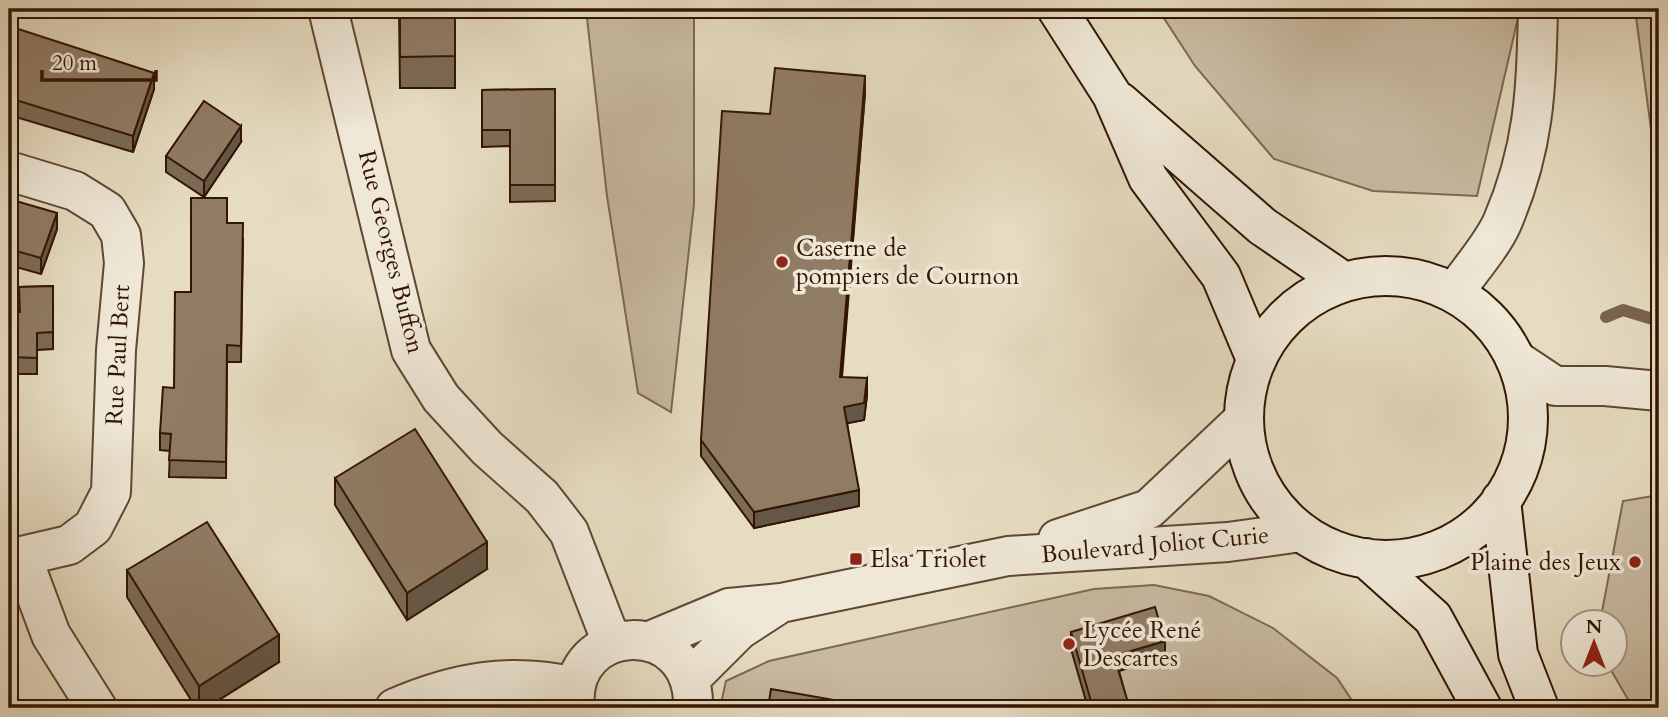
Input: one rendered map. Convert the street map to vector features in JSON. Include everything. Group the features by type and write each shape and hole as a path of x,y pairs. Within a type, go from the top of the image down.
{"street":[{"name":"Rue Georges Buffon","path":"328,9 411,349 441,398 487,448 542,497 569,532 612,643"},
{"path":"1057,9 1112,95 1148,178 1221,276 1256,359"},
{"path":"1454,293 1501,225 1530,144 1536,92 1538,9"},
{"path":"1112,95 1262,226 1344,282"},
{"name":"Rue Paul Bert","path":"9,171 75,191 107,211 121,235 124,263 116,349 111,492 93,527 69,545 16,558 51,635 97,708"},
{"path":"1372,277 1400,277 1428,282 1454,293 1490,322 1516,360 1524,383 1527,431 1515,477 1502,500 1464,536 1442,548 1417,556 1366,558 1343,553 1301,532 1266,495 1254,471 1243,421 1249,379 1256,359 1283,319 1322,290 1344,282 1372,277"},
{"path":"1516,360 1555,386 1605,386 1659,391"},
{"name":"Boulevard Joliot Curie","path":"612,643 650,641 729,608 781,603 1008,556 1149,509 1243,421"},
{"path":"1502,500 1518,654 1539,708"},
{"name":"Boulevard Joliot Curie","path":"1008,556 1228,542 1301,532"},
{"path":"1366,558 1433,618 1482,708"},
{"name":"Boulevard Joliot Curie","path":"692,693 739,630 781,603"},
{"path":"650,641 667,649 681,662 692,693"},
{"path":"395,708 438,690 482,681 548,681 575,697 590,657 612,643"}],"shaded area":[{"path":"586,9 694,9 694,204 671,412 638,393 607,196"},
{"path":"1158,9 1520,9 1477,196 1373,191 1274,159 1195,66"},
{"path":"1635,9 1659,9 1659,189"},
{"name":"Plaine des Jeux","path":"1659,495 1659,708 1633,708 1616,678 1630,678 1630,608 1603,608 1623,501"},
{"name":"Lycée René Descartes","path":"1154,585 1209,596 1273,628 1337,678 1357,708 720,708 726,681 769,661 1094,589"}],"building":[{"path":"400,9 455,9 455,56 400,57"},
{"path":"9,26 154,73 133,136 9,98"},
{"name":"Caserne de pompiers de Cournon","path":"775,68 865,76 840,377 867,378 864,403 844,407 859,490 754,512 701,440 722,111 770,114"},
{"path":"555,89 555,185 510,185 510,130 482,130 482,90"},
{"path":"204,101 241,126 204,181 166,156"},
{"path":"191,198 227,198 227,223 243,223 241,346 227,345 226,462 169,460 171,434 160,433 163,387 174,388 175,292 191,292"},
{"path":"9,199 57,213 41,258 9,249"},
{"path":"53,286 53,332 37,333 37,358 9,357 9,312 20,312 19,287"},
{"path":"415,429 487,542 407,593 335,478"},
{"path":"207,522 279,635 199,686 127,570"},
{"path":"1155,607 1165,641 1114,656 1129,706 1093,708 1071,632"},
{"path":"9,686 23,708 9,708"},
{"path":"771,689 857,704 857,708 768,708"}],"waterway":[{"path":"1606,317 1623,310 1659,321"}],"place":[{"name":"Caserne de pompiers de Cournon","path":"782,262"},
{"name":"Elsa Triolet","path":"856,559"},
{"name":"Plaine des Jeux","path":"1635,562"},
{"name":"Lycée René Descartes","path":"1069,644"}]}
